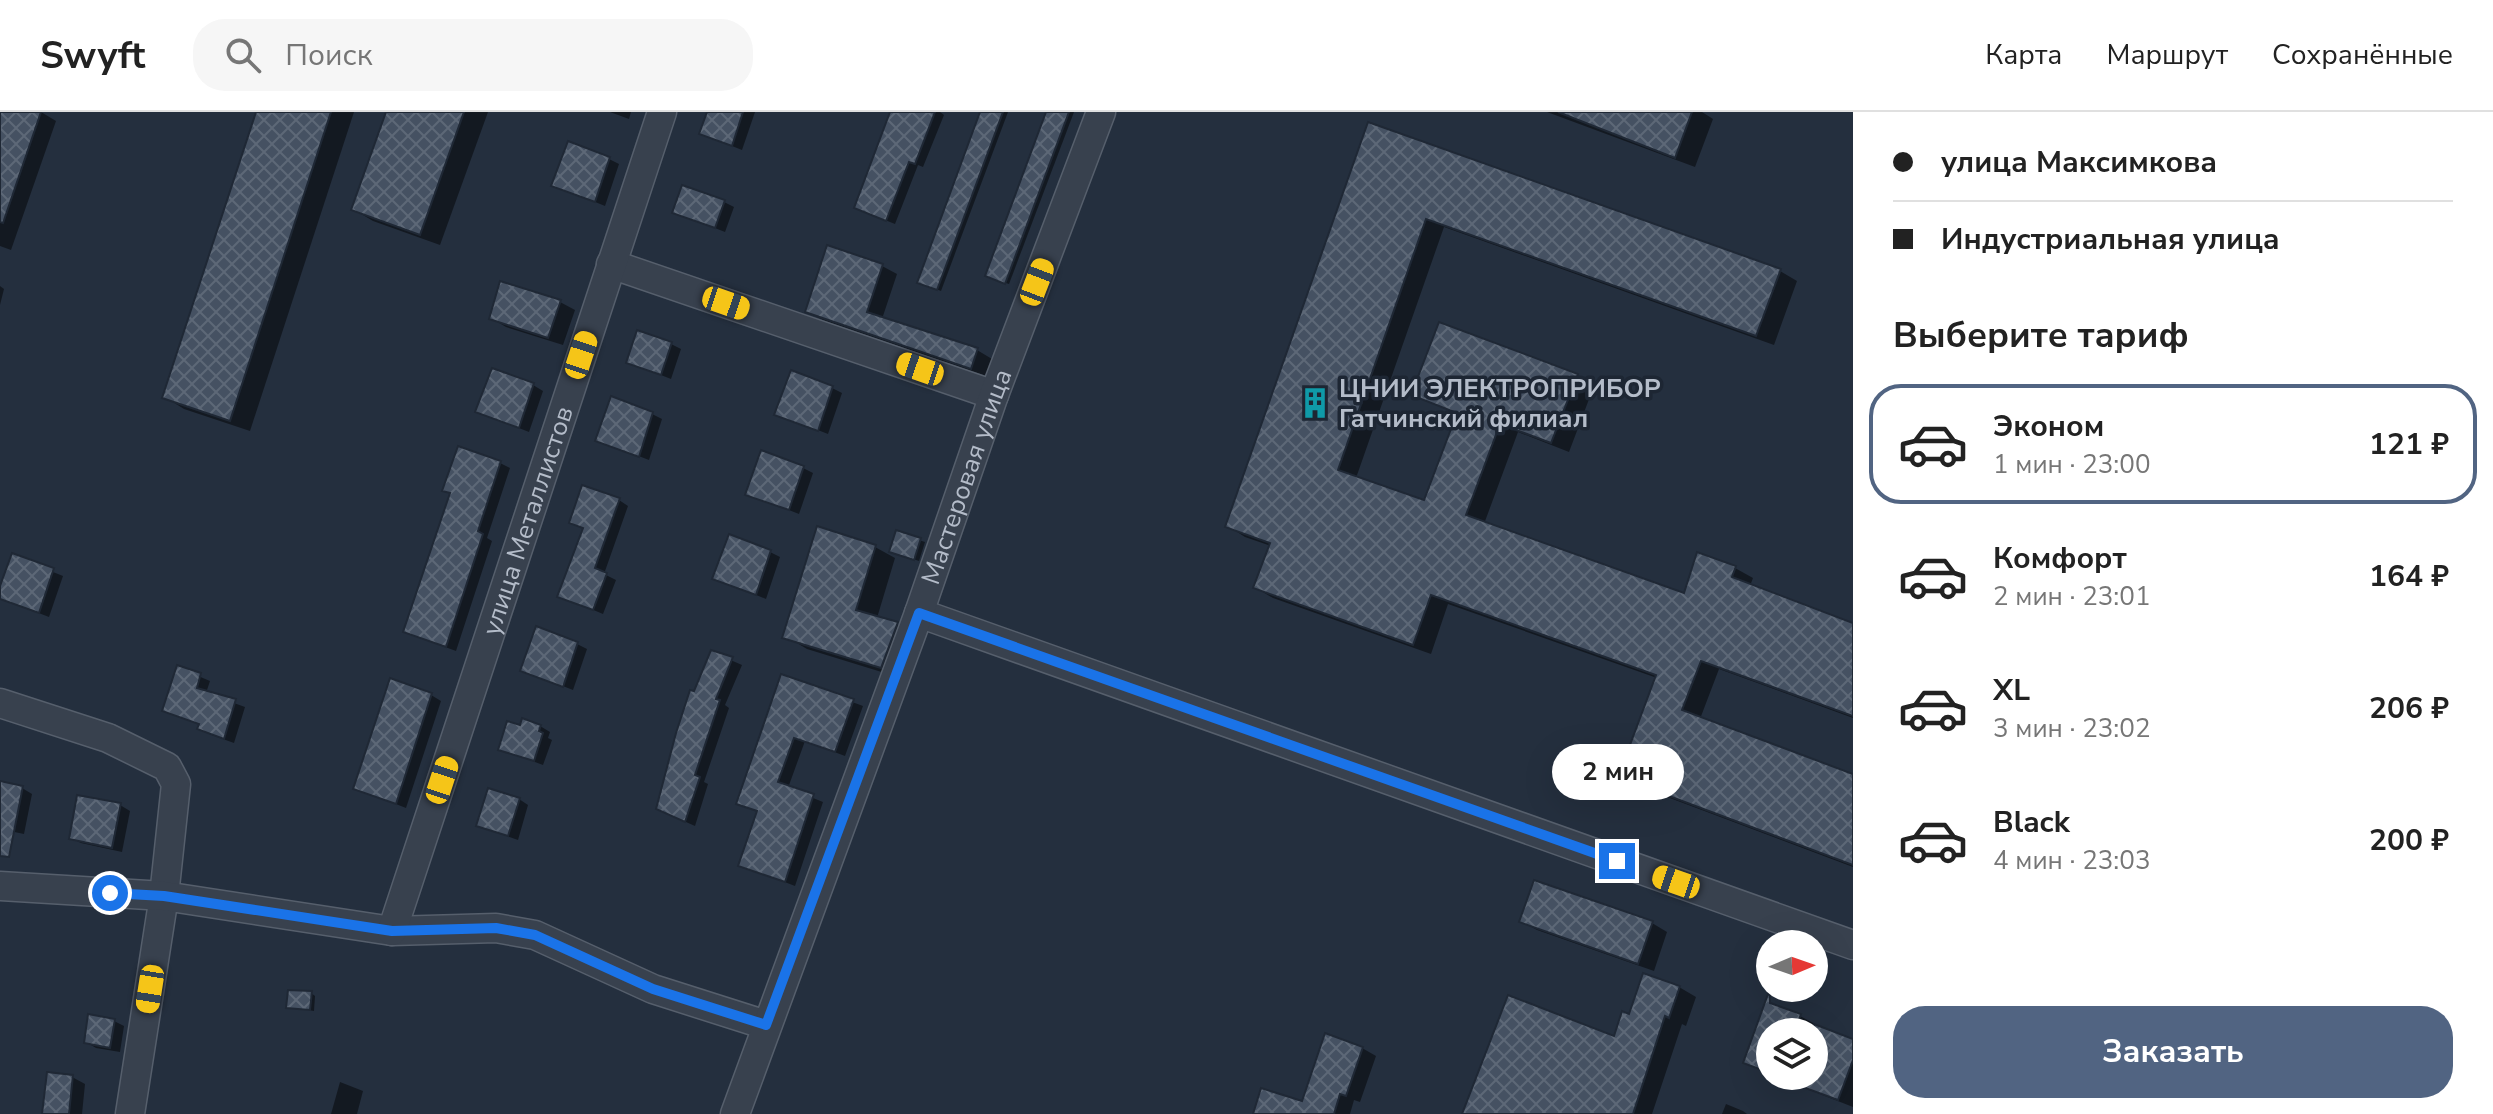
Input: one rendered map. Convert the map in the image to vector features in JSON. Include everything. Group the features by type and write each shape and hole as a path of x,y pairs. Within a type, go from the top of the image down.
{"street":[{"name":"улица Металлистов","path":"392,931 662,112"},
{"name":"Мастеровая улица","path":"735,1114 919,613 994,395 1101,112"},
{"path":"611,264 994,395"},
{"path":"919,613 1853,945"},
{"path":"0,703 108,738 167,767 176,784 164,896 130,1114"},
{"path":"0,886 164,896 392,931 496,928 535,935 653,989 766,1025"}],"building":[{"path":"0,112 41,112 3,223 0,222"},
{"path":"256,112 331,112 230,421 162,398"},
{"path":"386,112 464,112 420,235 351,210"},
{"path":"707,112 743,112 732,146 699,134"},
{"path":"890,112 935,112 915,164 909,162 886,221 854,208"},
{"path":"980,112 1003,112 937,290 917,283"},
{"path":"1046,112 1069,112 1005,284 985,276"},
{"path":"1558,112 1692,112 1675,158"},
{"name":"ЦНИИ ЭЛЕКТРОПРИБОР Гатчинский филиал","path":"1368,122 1781,269 1756,336 1426,219 1338,470 1424,500 1457,413 1411,395 1439,322 1578,374 1551,443 1500,424 1466,515 1684,593 1697,552 1736,566 1732,577 1853,623 1853,716 1701,661 1682,710 1853,774 1853,865 1618,777 1656,675 1431,595 1413,645 1253,588 1270,543 1225,527"},
{"path":"568,141 610,157 595,202 551,186"},
{"path":"682,185 725,200 715,228 672,213"},
{"path":"827,245 883,264 867,312 978,348 971,369 805,312"},
{"path":"500,281 561,300 548,338 489,319"},
{"path":"637,330 672,342 661,375 626,363"},
{"path":"492,368 534,383 519,428 475,412"},
{"path":"791,370 833,386 818,431 774,415"},
{"path":"611,396 653,412 639,457 595,441"},
{"path":"458,446 501,461 478,531 483,534 446,647 403,632 450,493 442,491"},
{"path":"761,450 804,466 789,510 745,495"},
{"path":"582,485 620,498 595,568 607,573 593,610 557,597 583,528 569,523"},
{"path":"817,526 876,545 856,610 898,622 881,668 782,638"},
{"path":"896,530 921,538 914,560 889,552"},
{"path":"729,534 771,550 756,595 712,579"},
{"path":"12,553 54,568 39,613 0,599 0,586"},
{"path":"536,626 578,642 563,687 520,671"},
{"path":"711,650 733,657 716,699 720,700 695,775 700,777 685,822 656,809 690,690 694,691"},
{"path":"177,665 201,673 197,688 236,699 224,739 197,729 199,724 162,711"},
{"path":"781,674 854,699 835,752 794,738 778,782 814,794 785,882 738,866 757,811 736,804"},
{"path":"390,678 432,693 396,804 353,789"},
{"path":"522,718 541,725 539,731 543,733 534,761 498,750 507,721 520,725"},
{"path":"0,781 23,786 9,857 0,856"},
{"path":"488,788 520,798 508,836 476,826"},
{"path":"77,795 121,803 112,848 69,839"},
{"path":"1534,880 1653,921 1638,964 1519,922"},
{"path":"1643,973 1680,986 1669,1018 1665,1016 1633,1114 1462,1114 1508,995 1614,1036 1622,1011 1629,1014"},
{"path":"288,990 312,991 310,1010 286,1008"},
{"path":"1765,1002 1801,1014 1800,1018 1759,1018"},
{"path":"88,1014 115,1019 110,1048 84,1043"},
{"path":"1756,1027 1756,1068 1743,1063"},
{"path":"1828,1029 1853,1039 1853,1060 1838,1100 1811,1090 1828,1090"},
{"path":"1325,1033 1363,1047 1346,1096 1340,1094 1334,1114 1253,1114 1261,1088 1302,1101"},
{"path":"47,1072 73,1075 69,1114 42,1114"}],"place":[{"name":"ЦНИИ ЭЛЕКТРОПРИБОР Гатчинский филиал","path":"1315,403"}],"route":[{"path":"110,893 164,896 392,931 496,928 535,935 653,989 766,1025 919,613 1617,861"}]}
